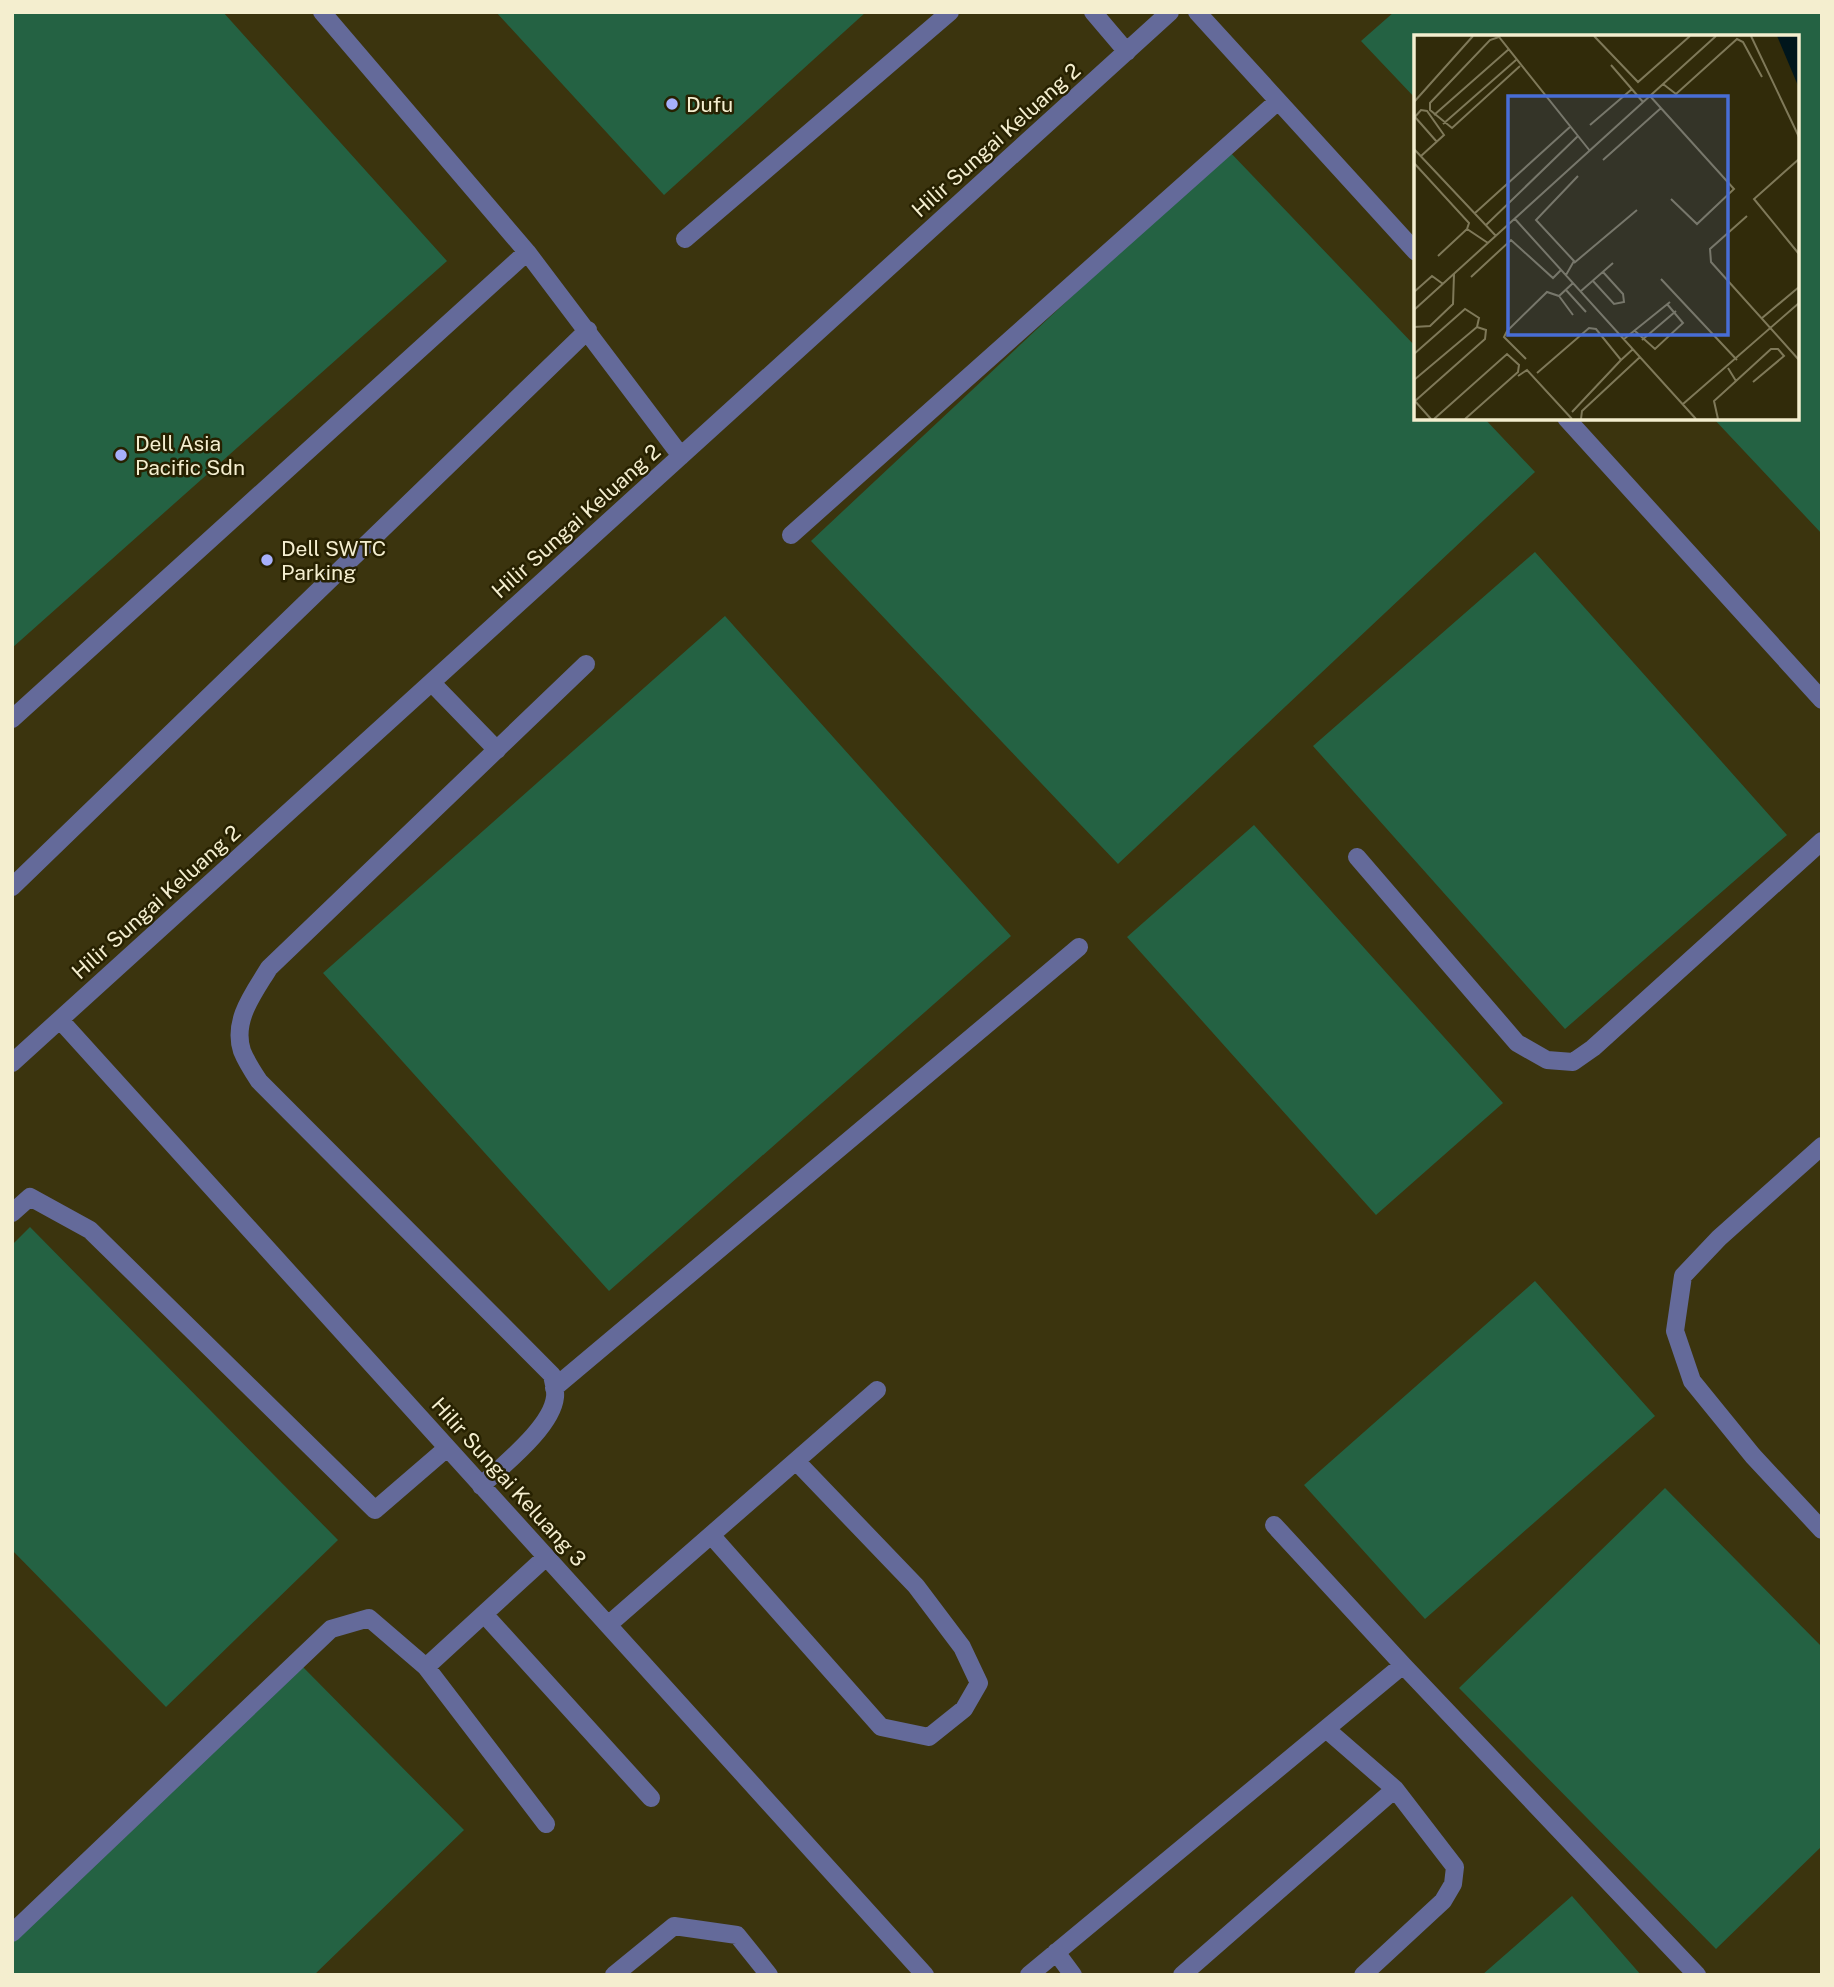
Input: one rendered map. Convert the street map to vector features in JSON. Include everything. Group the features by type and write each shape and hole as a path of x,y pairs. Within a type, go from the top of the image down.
{"street":[{"path":"322,12 527,251 681,456"},
{"path":"685,239 950,12"},
{"path":"1093,12 1127,52"},
{"name":"Hilir Sungai Keluang 2","path":"12,1063 1170,12"},
{"path":"1197,12 1414,251"},
{"path":"791,535 1278,101"},
{"path":"12,719 527,251"},
{"path":"12,887 588,330"},
{"path":"1568,420 1822,700"},
{"path":"481,1486 538,1431 550,1413 555,1397 552,1375 259,1081 242,1051 239,1032 243,1012 269,968 586,664"},
{"path":"432,682 497,751"},
{"path":"1357,857 1517,1043 1547,1060 1573,1062 1593,1048 1822,841"},
{"path":"554,1388 1079,947"},
{"name":"Hilir Sungai Keluang 3","path":"60,1020 925,1975"},
{"path":"1822,1146 1719,1238 1683,1276 1675,1331 1692,1381 1753,1456 1822,1530"},
{"path":"12,1213 30,1197 90,1230 375,1510 447,1448"},
{"path":"608,1625 877,1390"},
{"path":"711,1535 881,1727 929,1737 964,1709 979,1683 962,1647 916,1586 796,1461"},
{"path":"1274,1525 1697,1975"},
{"path":"426,1667 546,1557"},
{"path":"484,1614 651,1798"},
{"path":"12,1933 331,1629 369,1618 426,1667 546,1824"},
{"path":"1029,1975 1403,1665"},
{"path":"1326,1728 1395,1789 1455,1867 1453,1884 1443,1901 1363,1975"},
{"path":"1182,1975 1395,1789"},
{"path":"614,1975 674,1926 737,1935 769,1975"},
{"path":"1056,1952 1073,1975"}],"shaded area":[{"path":"12,12 1822,12 1822,1975 12,1975"}],"building":[{"name":"Dell Asia Pacific Sdn","path":"12,12 223,12 447,261 12,648"},
{"name":"Dufu","path":"496,12 866,12 664,195"},
{"path":"1394,12 1822,12 1822,534 1715,420 1799,420 1799,35 1414,35 1414,97 1361,41"},
{"path":"1228,150 1414,345 1414,420 1486,420 1535,472 1118,864 811,541"},
{"path":"1535,552 1787,835 1565,1029 1313,746"},
{"path":"725,616 1011,936 609,1291 323,973"},
{"path":"1254,825 1503,1103 1376,1215 1127,937"},
{"path":"30,1227 338,1540 166,1707 12,1550 12,1245"},
{"path":"1535,1281 1655,1416 1425,1619 1304,1485"},
{"path":"1665,1488 1822,1647 1822,1846 1716,1949 1459,1688"},
{"path":"300,1664 464,1830 314,1975 12,1975 12,1943"},
{"path":"1572,1896 1641,1975 1482,1975"}],"place":[{"name":"Dufu","path":"672,104"},
{"name":"Dell Asia Pacific Sdn","path":"121,455"},
{"name":"Dell SWTC Parking","path":"267,560"}]}
